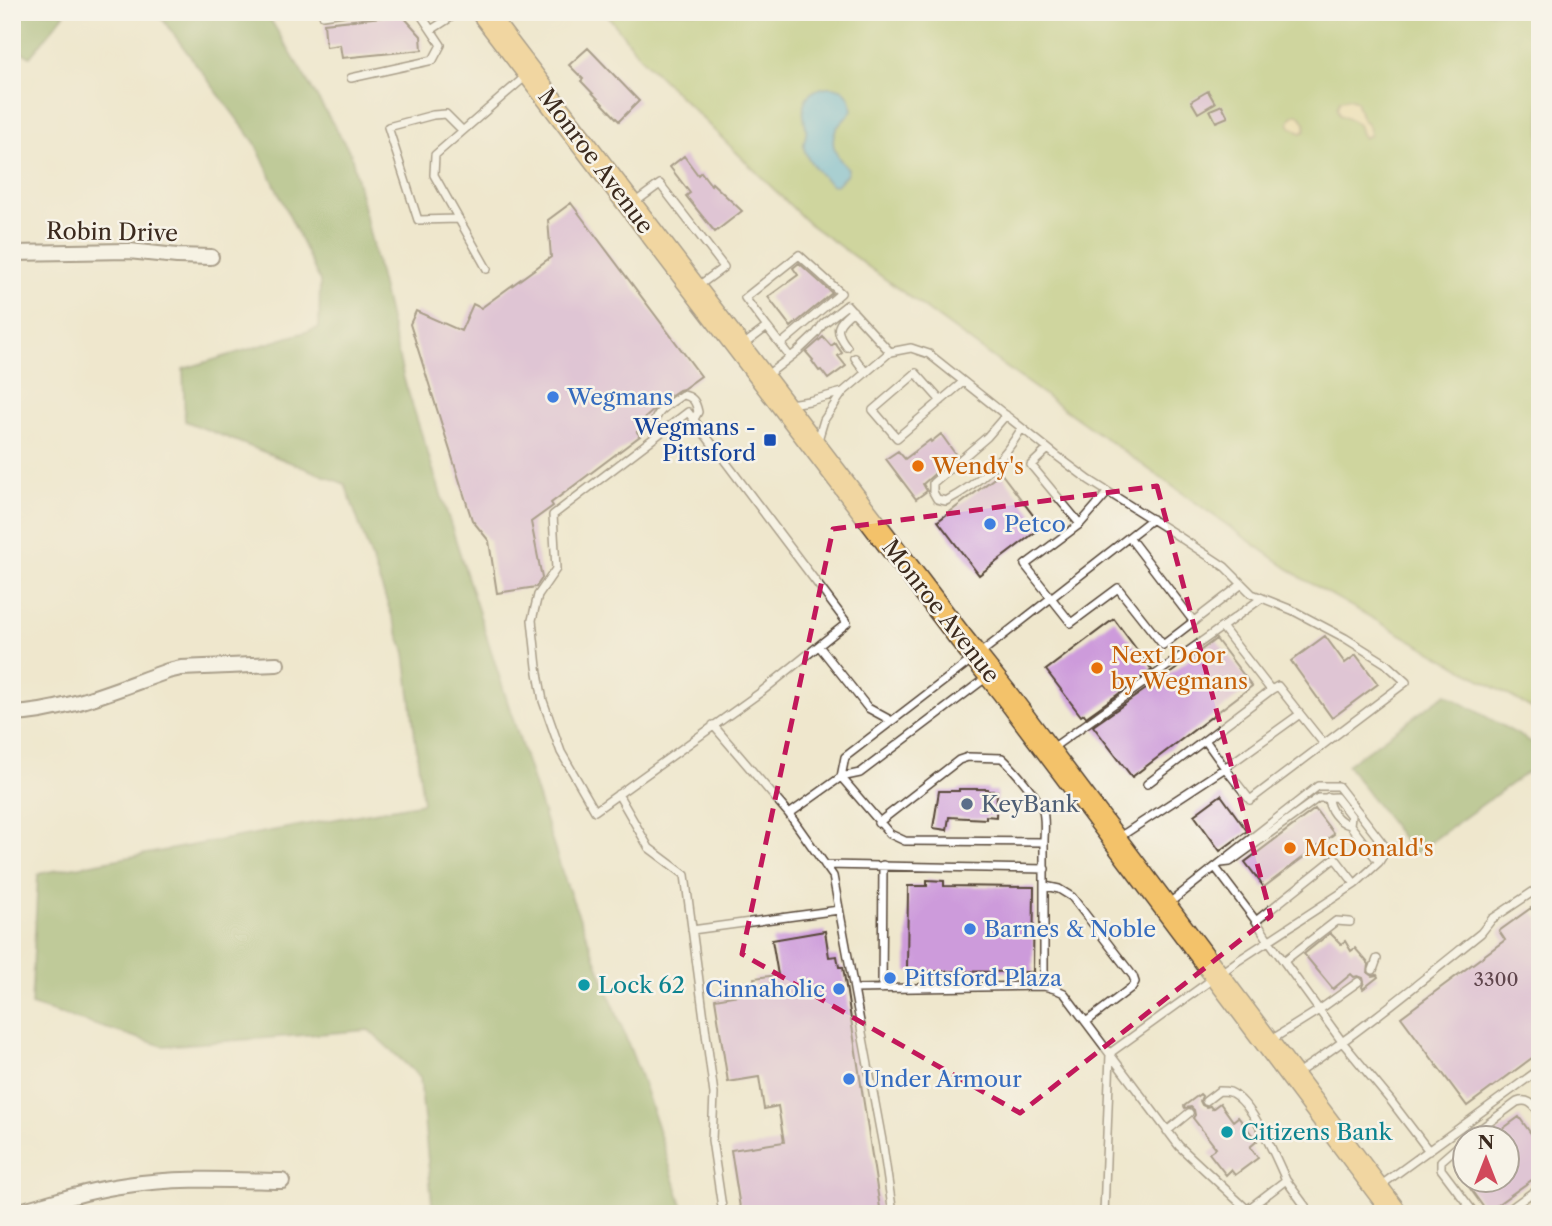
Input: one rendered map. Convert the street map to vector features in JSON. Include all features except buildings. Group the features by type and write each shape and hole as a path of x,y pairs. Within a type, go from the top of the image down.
{"main road":[{"name":"Monroe Avenue","path":"483,12 983,666 1396,1214"}],"street":[{"name":"Robin Drive","path":"12,253 129,251 211,257"},
{"path":"12,714 63,706 181,668 277,664"},
{"path":"12,1213 74,1195 129,1184 188,1179 282,1181"}],"lane":[{"path":"323,15 344,12"},
{"path":"351,78 433,60 441,45 418,12"},
{"path":"431,30 459,12"},
{"path":"487,269 434,175 435,155 529,74"},
{"path":"459,219 418,220 388,127 446,114 462,130"},
{"path":"630,206 660,184 724,267 695,289"},
{"path":"781,344 841,293 799,255 745,298 790,357"},
{"path":"763,379 847,304 890,352"},
{"path":"847,347 839,338 838,329 840,322 853,311"},
{"path":"740,348 767,327"},
{"path":"818,451 818,435 824,420 843,393 890,352 911,348 929,354 1089,480 1225,567 1252,594 1292,610 1345,638 1385,663 1406,682 1250,800 1205,740"},
{"path":"855,358 866,373"},
{"path":"941,401 916,373 873,410 897,438 941,401 963,382"},
{"path":"782,404 843,393"},
{"path":"657,435 654,428 659,411 682,395 689,396 696,404 698,412 694,419"},
{"path":"688,412 694,419 847,623 761,692 595,811 561,752 543,701 532,620 538,595 556,569 552,515 688,412"},
{"path":"1006,415 987,437 933,483 933,492 937,499 946,501 982,476 1005,455 1023,428"},
{"path":"1048,449 1031,465 1080,524"},
{"path":"1108,492 1080,524 1025,565 1071,623 1118,588 1163,646 1242,584"},
{"path":"789,814 841,777 860,773 983,666 1051,598 1152,519"},
{"path":"1129,537 1194,622"},
{"path":"1048,752 1262,598"},
{"path":"1222,627 1271,690"},
{"path":"819,646 868,708 892,721"},
{"path":"841,777 845,757 892,721 983,666"},
{"path":"1147,784 1278,686 1324,744"},
{"path":"1115,840 1225,768 1300,714"},
{"path":"713,725 789,814 833,876 893,1214"},
{"path":"878,823 958,760 968,757 1002,758 1013,768 1042,808 1044,818 1044,986"},
{"path":"841,777 878,823 890,834 905,841 1044,842"},
{"path":"1110,1053 1217,976 1355,884 1379,862 1387,849 1338,786 1318,786 1165,906"},
{"path":"618,794 649,848 685,875 715,1094 712,1140 723,1214"},
{"path":"1217,865 1230,862 1318,798 1328,797 1336,797 1351,816 1350,825 1379,862"},
{"path":"1256,921 1335,858 1355,884"},
{"path":"825,865 1045,869"},
{"path":"882,989 883,865"},
{"path":"1217,865 1343,1043 1429,1151"},
{"path":"1045,886 1059,889 1072,897 1135,982 1086,1022"},
{"path":"1293,1077 1343,1043 1481,933 1492,919 1540,887"},
{"path":"692,930 839,910"},
{"path":"1284,961 1336,921 1350,922"},
{"path":"1373,970 1377,959"},
{"path":"1267,1043 1358,982"},
{"path":"854,989 1044,986 1055,989 1064,993 1167,1130 1193,1159 1250,1212 1286,1180"},
{"path":"1104,1214 1110,1053"},
{"path":"1377,1189 1540,1069"},
{"path":"1206,1101 1219,1091 1230,1093 1245,1105 1286,1180 1311,1214"},
{"path":"1487,1124 1517,1102 1524,1100 1531,1102 1540,1113"},
{"path":"1167,1130 1189,1113"},
{"path":"1450,1153 1440,1161 1441,1169 1450,1181"},
{"path":"1503,1214 1540,1186"},
{"path":"1460,1194 1475,1214"}],"highlighted area":[{"path":"1157,486 1271,916 1020,1113 742,954 833,529"}],"green space":[{"path":"12,12 66,12 30,57 12,46"},
{"path":"150,12 266,12 351,154 404,379 563,875 643,1082 685,1214 433,1214 420,1077 369,1030 163,1046 31,1005 38,875 423,803 405,653 345,484 185,421 183,369 319,328 320,281 255,143 163,20"},
{"path":"605,12 1540,12 1540,713 1303,579 808,223 642,59"},
{"path":"1446,694 1540,747 1540,763 1414,854 1347,765"}],"sand":[{"path":"1349,98 1356,101 1361,117 1368,126 1370,135 1364,138 1356,123 1339,115 1337,108 1340,100"},
{"path":"1298,114 1305,126 1305,131 1301,133 1289,123 1294,115"}],"water":[{"path":"826,87 845,92 850,99 852,110 834,134 835,150 848,169 847,174 835,185 814,167 804,146 805,102 812,93"}],"place":[{"name":"Wegmans","path":"553,397"},
{"name":"Wegmans - Pittsford","path":"770,440"},
{"name":"Wendy's","path":"918,466"},
{"name":"Petco","path":"990,524"},
{"name":"Next Door by Wegmans","path":"1097,668"},
{"name":"KeyBank","path":"967,804"},
{"name":"McDonald's","path":"1290,848"},
{"name":"Barnes & Noble","path":"970,929"},
{"name":"Pittsford Plaza","path":"890,978"},
{"name":"Lock 62","path":"584,985"},
{"name":"Cinnaholic","path":"839,989"},
{"name":"Under Armour","path":"849,1079"},
{"name":"Citizens Bank","path":"1227,1132"}]}
